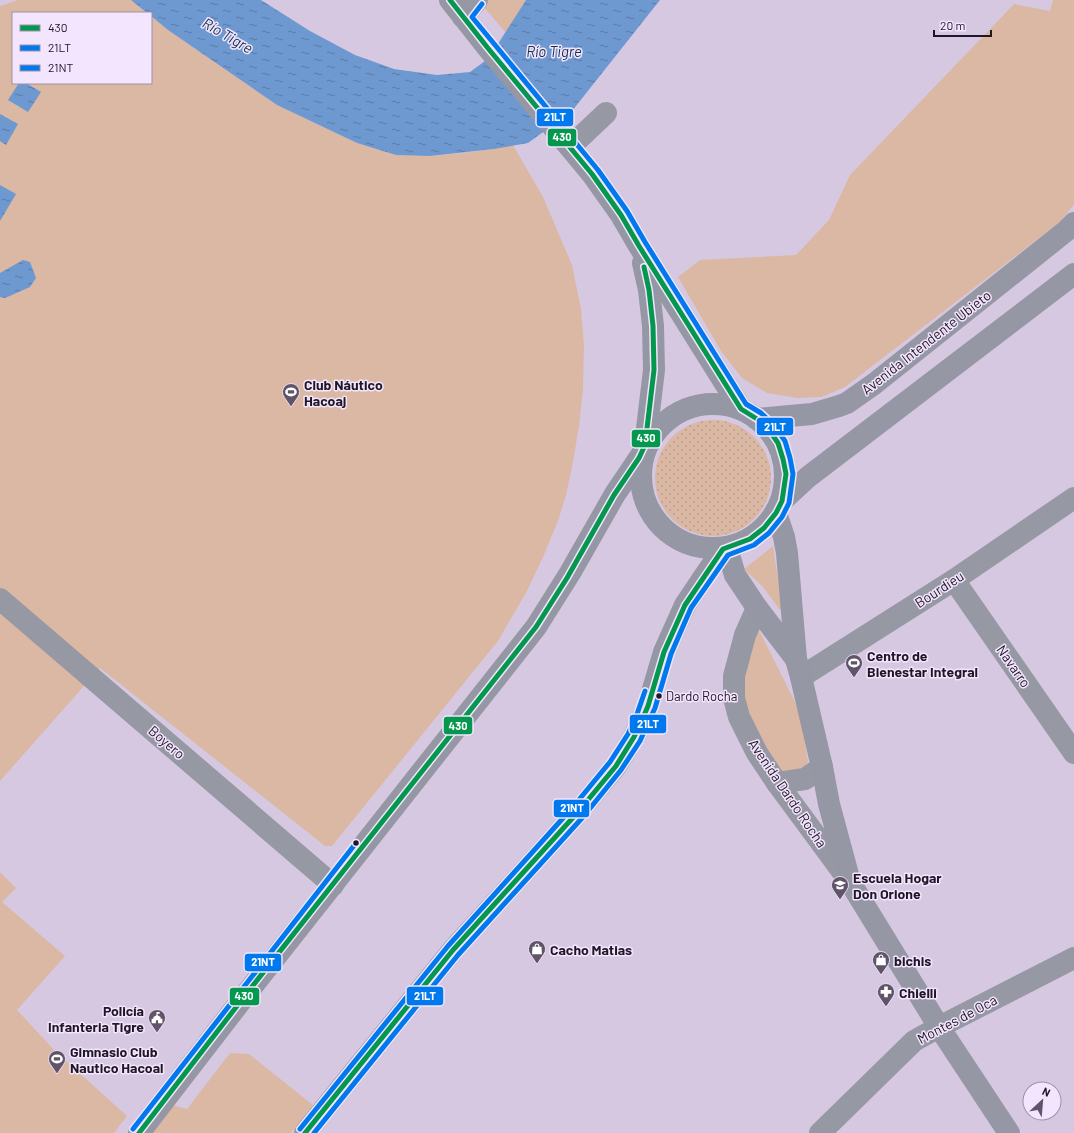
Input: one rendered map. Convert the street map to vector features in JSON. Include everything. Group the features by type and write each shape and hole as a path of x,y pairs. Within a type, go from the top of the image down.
{"main road":[{"path":"450,0 592,174 621,215 639,246 749,414"},
{"name":"Avenida Intendente Ubieto","path":"749,414 812,414 847,403 886,374 1066,231 1074,223"},
{"path":"639,246 649,290 653,326 654,370 640,476 642,493 648,509 658,523 670,535 685,543 701,548 725,549 750,539 764,528 779,507 808,478 1074,274"},
{"path":"139,1133 536,627 567,579 615,494 643,450 662,424 672,416 688,408 706,404 723,404 749,414 769,430 778,443 783,458 786,474 779,507"},
{"name":"Avenida Dardo Rocha","path":"779,507 787,553 798,668 822,767 829,804 850,882 939,1027 1009,1133"},
{"path":"305,1133 453,950 578,812 616,766 634,737 648,706 664,652 685,605 725,549"},
{"name":"Avenida Dardo Rocha","path":"725,549 735,575 798,668"}],"street":[{"path":"463,17 477,0"},
{"path":"564,139 606,113"},
{"name":"Bourdieu","path":"798,668 954,580 1074,498"},
{"name":"Navarro","path":"954,580 1074,753"},
{"name":"Boyero","path":"0,599 333,885"},
{"name":"Avenida Dardo Rocha","path":"758,608 745,635 734,676 734,698 739,717 757,752 850,882"},
{"path":"778,783 805,779 822,767"},
{"name":"Montes de Oca","path":"820,1133 914,1041 1074,958"}],"shaded area":[{"name":"Club Náutico Hacoaj","path":"18,0 131,0 146,12 12,12 12,84 152,84 152,17 168,30 277,105 357,143 396,155 430,156 494,149 513,145 543,197 572,265 581,309 584,345 583,389 573,462 566,495 558,521 527,591 498,641 332,846 325,846 100,668 0,781 0,6"},
{"path":"488,0 526,0 506,33 483,6"},
{"path":"1053,0 1074,0 1074,204 1060,222 845,387 822,397 797,398 767,393 742,378 721,351 678,277 700,260 796,255 829,220 850,175 1014,4 1050,11"},
{"path":"713,420 724,421 735,425 754,437 766,456 770,467 770,489 766,500 754,519 735,531 724,535 713,536 702,535 691,531 672,519 660,500 656,489 655,478 656,467 660,456 672,437 691,425 702,421"},
{"path":"773,546 783,614 763,587 744,569"},
{"path":"757,626 795,702 802,723 808,762 801,776 782,773 759,743 741,703 744,653"},
{"path":"0,872 16,888 2,902 65,956 17,1010 55,1051 127,1116 114,1133 0,1133"},
{"path":"230,1053 249,1054 313,1105 291,1133 151,1133 172,1105 187,1109"}],"water":[{"name":"Río Tigre","path":"131,0 261,0 310,31 355,55 394,69 437,75 470,72 489,58 526,0 660,0 572,111 528,143 494,149 430,156 396,155 357,143 277,105 168,30 152,17 152,12 146,12"},
{"path":"18,84 28,84 41,92 28,112 8,100"},
{"path":"0,114 18,124 6,145 0,141"},
{"path":"0,185 16,194 0,221"},
{"path":"23,260 30,262 36,278 30,287 5,298 0,297 0,273"}],"transit line":[{"name":"430","path":"305,1133 453,950 578,812 616,766 634,737 642,720 648,706 664,652 685,605 723,549 750,539 764,528 776,513 782,501 786,474 778,443 769,430 757,419 741,409 621,215 592,174 450,0"},
{"name":"21LT","path":"314,1133 458,955 583,817 621,770 640,741 655,708 671,654 691,608 728,555 754,545 769,533 782,517 789,503 793,474 785,441 774,425 761,413 746,404 627,211 598,170 472,17 482,4"},
{"name":"430","path":"139,1133 247,993 536,627 567,578 614,495 639,458 645,445 654,370 653,326 649,290 644,267"},
{"name":"21NT","path":"300,1129 448,946 573,807 610,762 628,734 645,691"},
{"name":"21NT","path":"133,1129 356,843"}],"place":[{"name":"Club Náutico Hacoaj","path":"291,407"},
{"name":"Centro de Bienestar Integral","path":"854,678"},
{"name":"Dardo Rocha","path":"659,696"},
{"name":"Escuela Hogar Don Orione","path":"840,900"},
{"name":"Cacho Matias","path":"537,964"},
{"name":"bichis","path":"881,975"},
{"name":"Chielli","path":"886,1007"},
{"name":"Policía Infanteria Tigre","path":"157,1033"},
{"name":"Gimnasio Club Nautico Hacoal","path":"57,1074"}]}
